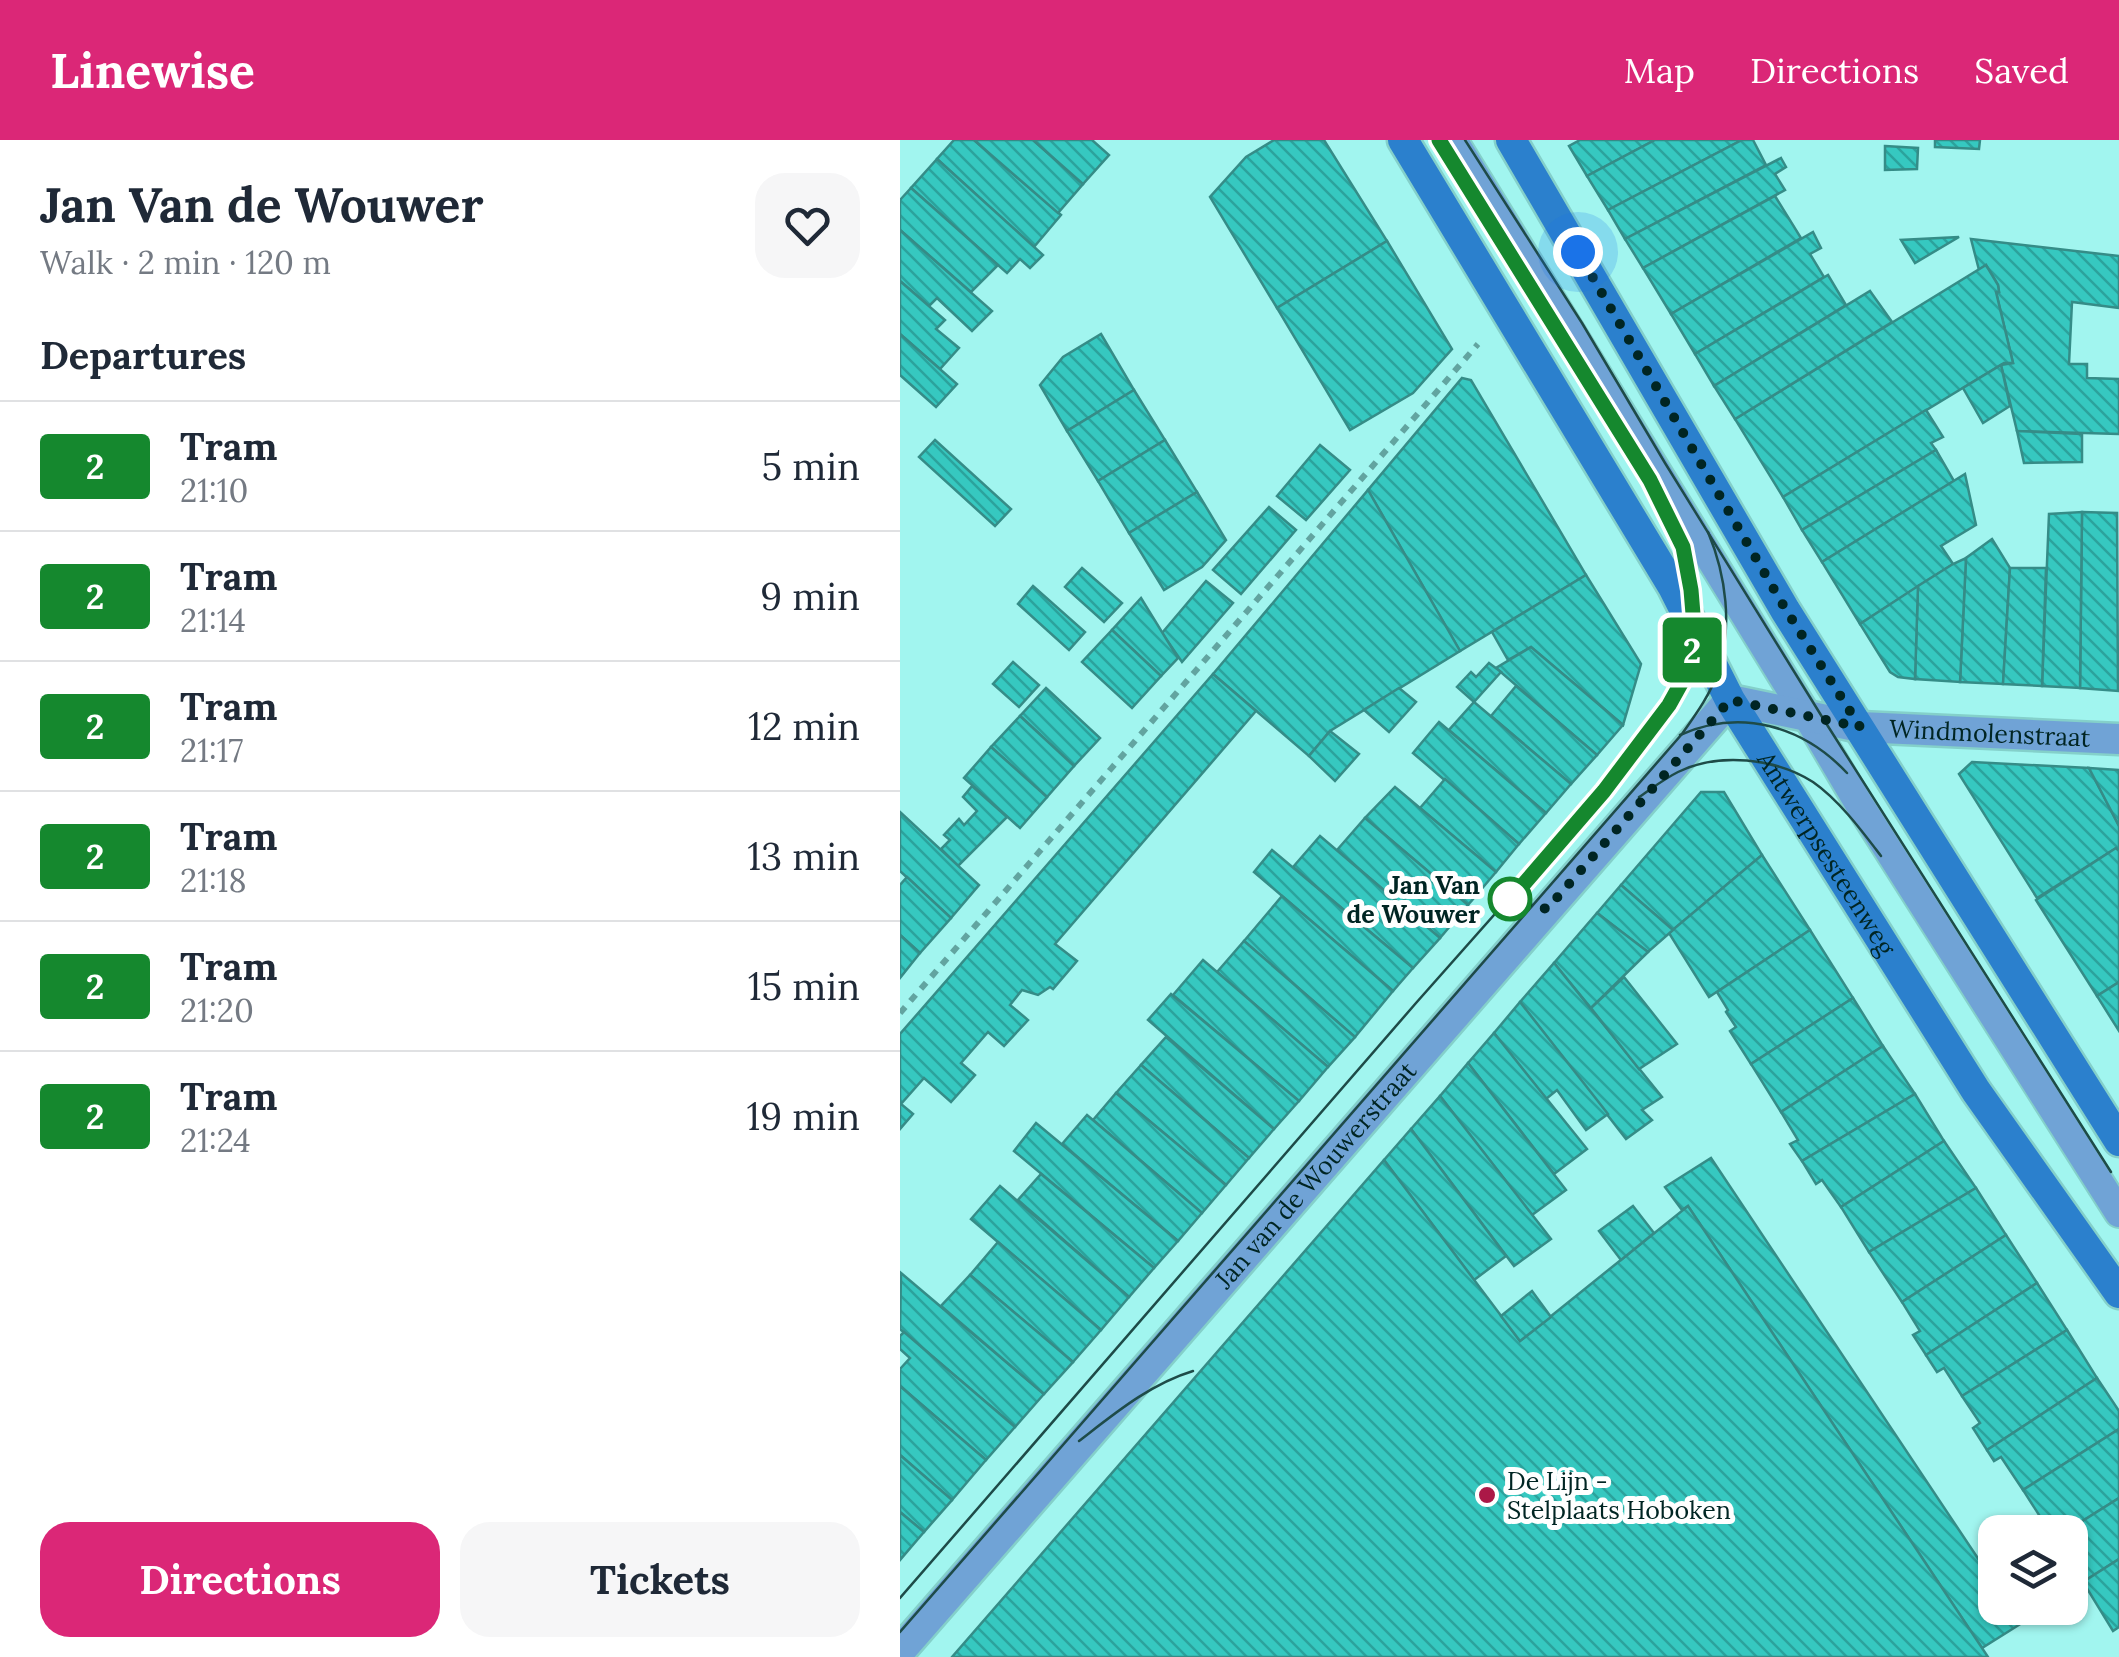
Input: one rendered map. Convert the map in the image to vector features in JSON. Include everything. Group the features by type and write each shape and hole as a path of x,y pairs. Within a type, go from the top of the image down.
{"street":[{"name":"Antwerpsesteenweg","path":"1402,140 1672,587 1730,700 1976,1090 2119,1293"},
{"path":"1511,140 1786,610 2119,1142"},
{"name":"Windmolenstraat","path":"1730,700 1860,727 2119,739"},
{"name":"Jan van de Wouwerstraat","path":"900,1650 1730,700"}],"lane":[{"path":"1453,140 1859,804 2119,1212"}],"path":[{"path":"900,1012 1506,311"}],"building":[{"path":"954,140 974,140 1061,215 1034,247 937,159"},
{"path":"974,140 1033,140 1083,184 1058,213"},
{"path":"1033,140 1092,140 1109,155 1083,184"},
{"path":"1274,140 1324,140 1387,241 1277,308 1210,197 1246,157"},
{"path":"1580,140 1655,140 1587,176 1569,146"},
{"path":"1655,140 1742,140 1608,210 1587,176"},
{"path":"1742,140 1753,140 1766,165 1625,239 1608,210"},
{"path":"1935,140 1980,140 1979,149 1935,147"},
{"path":"1885,146 1918,148 1917,169 1885,170"},
{"path":"1781,158 1786,167 1775,174 1785,190 1643,268 1625,239"},
{"path":"937,159 1043,255 1030,268 1020,259 1007,273 911,188"},
{"path":"911,188 998,265 971,292 900,230 900,200"},
{"path":"1775,196 1801,238 1671,314 1643,268"},
{"path":"900,230 992,311 972,331 937,298 929,306 900,281"},
{"path":"1813,232 1821,248 1810,254 1824,277 1695,354 1671,314"},
{"path":"1959,237 1915,263 1901,240"},
{"path":"1971,239 2119,256 2119,308 2072,302 2069,364 2087,364 2087,378 2119,379 2119,434 2017,431 2001,365 2013,363 1996,292 1998,285 1986,265 1979,270"},
{"path":"1387,241 1452,349 1413,393 1350,430 1277,308"},
{"path":"1986,265 1998,285 1996,292 2013,363 2004,363 1783,497 1735,419"},
{"path":"1828,275 1846,305 1714,386 1695,354"},
{"path":"900,281 945,320 936,329 959,348 940,369 900,334"},
{"path":"1870,291 1892,322 1735,419 1714,386"},
{"path":"900,334 957,384 936,407 900,375"},
{"path":"1101,334 1134,390 1067,431 1040,385 1063,357"},
{"path":"2001,365 2010,406 1983,423 1963,388"},
{"path":"1462,378 1471,380 1586,575 1460,651 1368,490"},
{"path":"1134,390 1165,440 1098,481 1067,431"},
{"path":"1926,410 1943,437 1931,443 1936,450 1802,530 1783,497"},
{"path":"2017,431 2082,434 2082,462 2024,463"},
{"path":"935,440 1011,509 995,526 919,457"},
{"path":"1165,440 1197,492 1129,533 1098,481"},
{"path":"1320,445 1350,470 1306,520 1277,496"},
{"path":"1936,450 1954,481 1822,562 1802,530"},
{"path":"1965,474 1976,525 1941,546 1953,564 1860,624 1822,562"},
{"path":"1368,490 1460,651 1330,731 1309,756 1213,674"},
{"path":"1197,492 1226,540 1202,567 1164,590 1129,533"},
{"path":"1269,507 1296,530 1241,594 1213,570"},
{"path":"2082,512 2117,513 2118,691 2080,688"},
{"path":"2082,512 2080,688 2042,686 2049,514"},
{"path":"1992,539 2010,568 2003,684 1960,682 1966,558"},
{"path":"1966,558 1960,682 1915,679 1918,586"},
{"path":"1082,568 1122,603 1104,622 1065,587"},
{"path":"2010,568 2046,568 2042,686 2003,684"},
{"path":"1586,575 1641,664 1623,725 1531,647 1508,660 1492,632"},
{"path":"1206,581 1233,603 1182,662 1162,633"},
{"path":"1033,586 1085,632 1069,650 1018,604"},
{"path":"1918,586 1915,679 1898,677 1890,672 1860,624"},
{"path":"1141,598 1178,658 1161,676 1112,630"},
{"path":"1112,630 1161,676 1132,708 1082,662"},
{"path":"1531,647 1623,725 1597,755 1496,668"},
{"path":"1013,662 1039,685 1019,707 993,684"},
{"path":"1489,663 1501,672 1474,702 1457,687 1471,672 1476,677"},
{"path":"1213,674 1256,711 1055,944 1077,961 1053,989 1038,995 1022,990 1010,1005 1028,1020 1004,1046 988,1032 961,1063 975,1075 951,1102 924,1078 901,1104 913,1114 900,1129 900,1034"},
{"path":"1516,686 1597,755 1571,784 1491,716"},
{"path":"1046,688 1100,738 1074,766 1020,716"},
{"path":"1399,688 1416,702 1389,732 1364,710"},
{"path":"1474,702 1571,784 1546,813 1449,730"},
{"path":"1020,716 1074,766 1047,797 991,747"},
{"path":"1439,722 1546,813 1519,844 1413,753"},
{"path":"1330,731 1359,754 1335,781 1309,756"},
{"path":"991,747 1047,797 1020,828 964,778"},
{"path":"1972,762 2089,768 2119,826 2119,851 2116,848 2037,898 1959,774"},
{"path":"2089,768 2119,770 2119,826"},
{"path":"1445,779 1519,844 1496,872 1420,808"},
{"path":"972,786 1007,817 958,866 941,849 950,840 944,835 959,819 964,825 977,811 963,797"},
{"path":"1395,787 1496,872 1468,905 1365,818"},
{"path":"1701,792 1724,792 1762,855 1673,930 1621,885"},
{"path":"900,812 979,885 951,918 900,871"},
{"path":"1365,818 1468,905 1440,938 1337,850"},
{"path":"1320,836 1440,938 1413,968 1293,867"},
{"path":"2116,848 2119,982 2097,996 2036,900"},
{"path":"1272,850 1413,968 1393,991 1254,872"},
{"path":"1762,855 1810,930 1709,997 1669,933"},
{"path":"907,877 951,918 920,953 900,935 900,885"},
{"path":"1621,885 1673,930 1648,952 1597,913"},
{"path":"1282,896 1393,991 1355,1037 1244,941"},
{"path":"1597,913 1648,952 1591,1008 1554,963"},
{"path":"1810,930 1853,998 1751,1064 1730,1031 1736,1027 1717,992"},
{"path":"900,935 920,953 900,978"},
{"path":"1244,941 1355,1037 1328,1067 1217,972"},
{"path":"1203,960 1328,1067 1299,1101 1173,995"},
{"path":"1554,963 1662,1097 1642,1110 1652,1120 1626,1139 1520,1002"},
{"path":"1624,977 1677,1044 1639,1069 1591,1008"},
{"path":"2119,982 2119,1031 2097,996"},
{"path":"1171,994 1299,1101 1274,1129 1148,1020"},
{"path":"1853,998 1883,1046 1781,1112 1751,1064"},
{"path":"1520,1002 1608,1114 1586,1130 1557,1090 1546,1099 1494,1033"},
{"path":"1494,1033 1587,1149 1554,1174 1468,1063"},
{"path":"1166,1037 1274,1129 1249,1158 1141,1065"},
{"path":"1883,1046 1915,1094 1802,1161 1790,1144 1798,1140 1781,1112"},
{"path":"1468,1063 1566,1190 1532,1215 1440,1096"},
{"path":"1141,1065 1249,1158 1226,1185 1116,1093"},
{"path":"1116,1093 1226,1185 1202,1213 1093,1120"},
{"path":"1915,1094 1944,1141 1841,1207 1822,1180 1816,1184 1802,1161"},
{"path":"1440,1096 1551,1239 1514,1266 1411,1129"},
{"path":"1087,1115 1202,1213 1178,1241 1062,1144"},
{"path":"1036,1123 1178,1241 1154,1268 1014,1151"},
{"path":"1411,1129 1506,1256 1474,1280 1384,1160"},
{"path":"1944,1141 1976,1188 1869,1252 1841,1207"},
{"path":"1711,1158 1978,1558 1978,1625 2019,1625 1982,1648 1688,1206 1682,1210 1665,1187"},
{"name":"De Lijn - Stelplaats Hoboken","path":"1384,1160 1520,1341 1688,1206 1988,1657 952,1657"},
{"path":"1041,1174 1154,1268 1129,1297 1018,1200"},
{"path":"1000,1186 1129,1297 1101,1330 971,1219"},
{"path":"1976,1188 2006,1235 1902,1302 1869,1252"},
{"path":"1633,1206 1654,1233 1621,1260 1599,1231"},
{"path":"2006,1235 2037,1283 1926,1355 1913,1335 1920,1331 1902,1302"},
{"path":"998,1242 1101,1330 1073,1362 970,1275"},
{"path":"901,1273 1044,1394 1015,1427 900,1329"},
{"path":"970,1275 1073,1362 1044,1394 941,1306"},
{"path":"2037,1283 2067,1330 1962,1396 1944,1368 1937,1372 1926,1355"},
{"path":"1532,1291 1551,1317 1520,1341 1501,1316"},
{"path":"2067,1330 2097,1378 1987,1450 1973,1428 1980,1423 1962,1396"},
{"path":"904,1332 1015,1427 986,1460 900,1386 900,1369 910,1358 900,1349"},
{"path":"2097,1378 2119,1411 2119,1429 2023,1490 2001,1457 1994,1461 1987,1450"},
{"path":"900,1386 986,1460 952,1500 900,1455"},
{"path":"2119,1429 2119,1498 2088,1518 2039,1515 2023,1490"},
{"path":"900,1455 952,1500 924,1532 900,1512"},
{"path":"2119,1498 2119,1559 2088,1579 2088,1518"},
{"path":"900,1512 924,1532 900,1560"},
{"path":"2119,1559 2119,1627 2113,1631 2088,1590 2088,1579"}],"tram line":[{"path":"900,1598 1604,791 1684,679 1692,657 1693,614 1683,547 1650,480 1439,140"},
{"name":"2","path":"1439,140 1650,480 1683,547 1691,590 1692,657 1669,705 1604,791 1510,900"},
{"path":"1465,140 1582,323 1824,720 2111,1172"},
{"path":"900,1632 1682,734 1715,680 1723,655 1723,583 1708,532"},
{"path":"1680,735 1726,723 1770,726 1811,743 1847,773"},
{"path":"1639,797 1694,766 1729,760 1764,763 1798,774 1823,789 1881,856"},
{"path":"1079,1441 1147,1392 1193,1371"}],"place":[{"name":"Jan Van de Wouwer","path":"1510,899"},
{"name":"De Lijn - Stelplaats Hoboken","path":"1487,1495"}],"route":[{"path":"1510,899 1547,909 1730,700 1860,727 1786,610 1578,252"}]}
